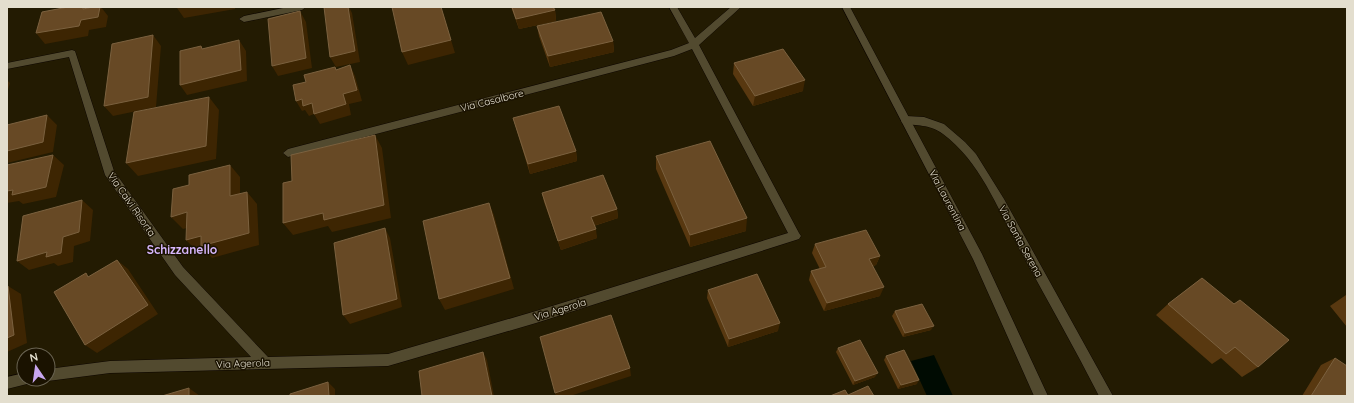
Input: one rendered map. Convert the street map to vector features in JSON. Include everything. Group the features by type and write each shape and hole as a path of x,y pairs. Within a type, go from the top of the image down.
{"street":[{"path":"244,19 302,7"},
{"path":"673,7 694,44 737,7"},
{"name":"Via Laurentina","path":"846,7 978,257 1041,396"},
{"name":"Via Casalbore","path":"288,153 674,53 694,44"},
{"name":"Via Agerola","path":"56,374 110,367 388,360 795,236 694,44"},
{"name":"Via Calvi Risorta","path":"7,66 72,53 109,172 179,271 264,362"},
{"name":"Via Santa Serena","path":"906,120 920,119 937,125 951,134 968,152 1009,219 1106,396"}],"shaded area":[{"path":"934,355 953,396 927,396 911,361"}],"building":[{"path":"68,7 83,7 83,9 100,7 98,17 81,20 79,26 36,33 42,12"},
{"path":"324,7 348,7 355,51 330,57"},
{"path":"392,7 441,7 451,40 402,52"},
{"path":"512,7 553,7 555,10 516,19"},
{"path":"300,11 306,58 272,66 268,19"},
{"path":"601,12 613,41 548,56 537,26"},
{"path":"153,35 148,97 104,106 112,44"},
{"path":"239,40 241,70 180,85 180,51 201,46 202,49"},
{"path":"783,49 805,80 755,96 734,63"},
{"path":"350,65 357,90 343,94 346,104 314,114 312,103 303,106 302,99 296,101 293,85 306,82 304,75 335,67 336,70"},
{"path":"209,97 206,146 126,163 134,112"},
{"path":"559,106 576,151 528,164 513,118"},
{"path":"47,115 43,142 7,151 7,125"},
{"path":"375,135 384,205 324,220 323,213 283,223 283,183 292,181 291,155"},
{"path":"710,141 747,218 690,235 656,156"},
{"path":"53,155 46,187 12,195 13,190 7,191 7,165"},
{"path":"230,165 230,196 247,192 249,233 201,246 201,236 186,240 187,212 171,217 173,189 189,185 189,175"},
{"path":"603,175 617,209 591,217 596,229 558,241 542,193"},
{"path":"82,200 79,232 63,237 61,253 46,257 47,252 17,261 23,216"},
{"path":"489,203 510,278 439,299 423,221"},
{"path":"385,228 397,299 343,315 334,243"},
{"path":"866,230 880,256 869,259 884,287 827,303 811,271 826,267 815,244"},
{"path":"117,260 148,305 85,345 54,292 86,273 88,277"},
{"path":"757,274 780,323 729,339 708,290"},
{"path":"1202,278 1234,304 1240,300 1289,340 1258,367 1235,347 1226,354 1168,304"},
{"path":"7,286 14,335 7,338"},
{"path":"922,304 934,326 905,333 895,311"},
{"path":"611,315 630,368 555,393 540,337"},
{"path":"860,340 878,373 855,381 838,348"},
{"path":"904,350 919,380 901,385 886,356"},
{"path":"483,352 492,396 422,396 419,371"},
{"path":"1335,358 1347,366 1347,396 1311,396"},
{"path":"328,382 329,396 290,396 290,394"},
{"path":"868,386 874,396 830,396 845,390 848,395"},
{"path":"189,388 189,396 162,396"}],"district":[{"name":"Schizzanello","path":"182,250"}]}
